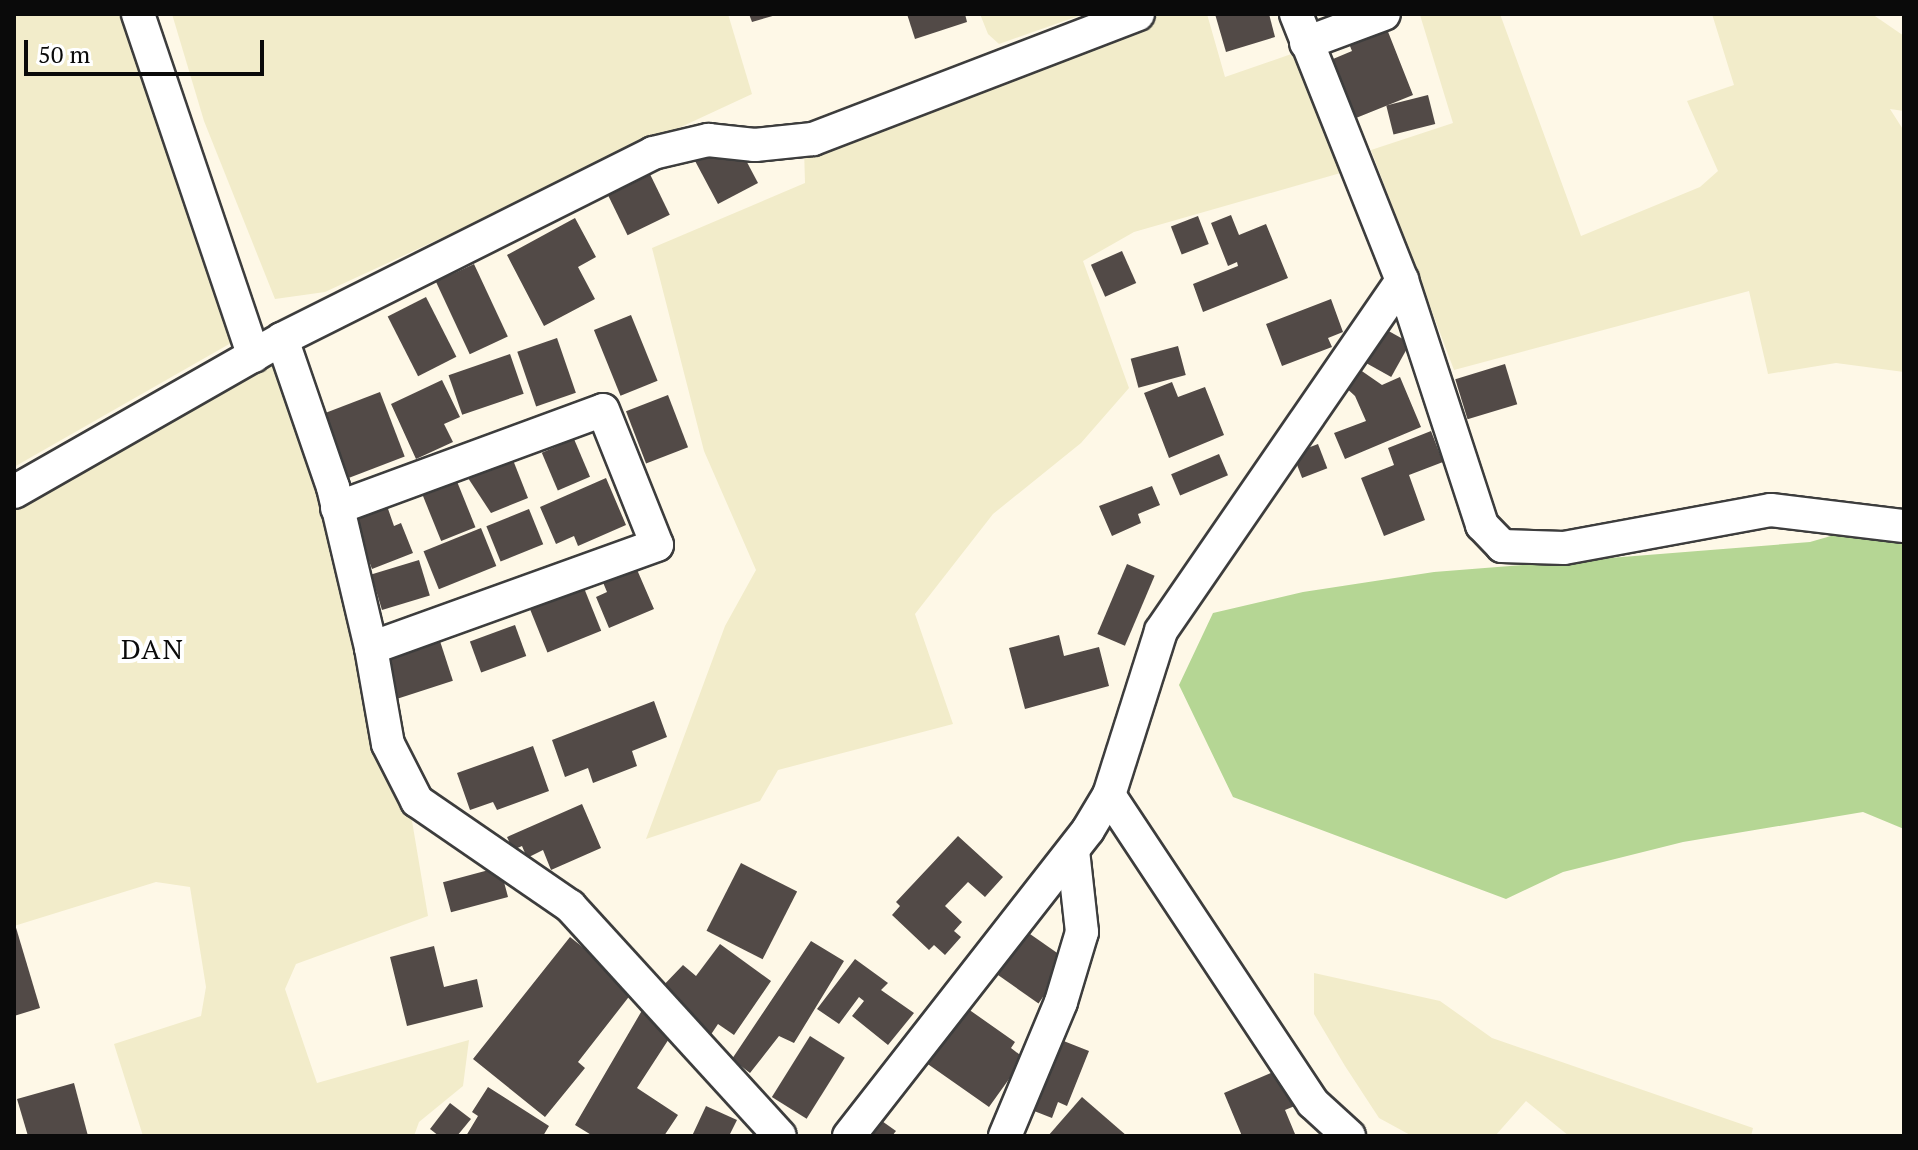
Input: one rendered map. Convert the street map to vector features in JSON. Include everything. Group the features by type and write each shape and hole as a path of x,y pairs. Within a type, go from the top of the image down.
{"street":[{"path":"138,14 268,348 337,508 371,648 388,744 417,801 570,906 780,1136"},
{"path":"14,492 268,348 653,153 708,140 755,145 813,139 1138,14"},
{"path":"1384,14 1301,28 1402,280 1482,525 1502,546 1564,548 1771,510 1904,526"},
{"path":"849,1136 1073,851 1109,795 1161,631 1402,280"},
{"path":"337,508 603,410 657,545 371,648"},
{"path":"1109,795 1313,1103 1349,1136"},
{"path":"1005,1136 1061,1002 1082,932 1073,851"}],"shaded area":[{"path":"14,14 128,14 238,339 14,467"},
{"path":"172,14 728,14 752,94 325,292 275,299 204,121"},
{"path":"980,14 1084,14 999,44 988,34"},
{"path":"1159,14 1207,14 1225,77 1297,52 1344,172 1134,232 1083,261 1129,388 1081,443 993,514 915,614 953,724 778,770 760,801 646,839 725,626 756,570 704,451 652,248 805,183 804,149"},
{"path":"1500,14 1581,236 1700,187 1718,171 1687,101 1734,85 1712,14 1872,14 1904,36 1904,111 1890,109 1904,131 1904,372 1836,363 1768,374 1749,291 1454,370 1371,150 1453,123 1420,15"},
{"path":"275,353 324,497 411,815 428,916 296,964 285,989 317,1083 469,1040 463,1086 419,1122 414,1136 143,1136 114,1044 201,1016 206,987 190,887 156,882 14,926 14,501"},
{"path":"1314,973 1440,1001 1492,1038 1753,1128 1751,1136 1569,1136 1526,1101 1495,1136 1412,1136 1379,1118 1345,1066 1314,1014"}],"green space":[{"path":"1904,515 1904,829 1863,812 1683,842 1563,872 1506,899 1233,797 1179,685 1213,613 1303,592 1434,572 1810,542"}],"building":[{"path":"749,14 776,14 776,15 752,22"},
{"path":"907,14 965,14 967,22 915,39"},
{"path":"1215,14 1269,14 1275,37 1226,52"},
{"path":"1383,19 1413,95 1356,118 1333,59 1352,51 1345,34"},
{"path":"1428,95 1435,124 1394,135 1386,105"},
{"path":"740,149 758,183 718,204 694,159"},
{"path":"647,168 670,215 628,235 605,189"},
{"path":"1231,215 1239,235 1266,224 1288,278 1203,312 1193,284 1238,266 1237,262 1228,266 1211,223"},
{"path":"1198,216 1209,244 1182,254 1171,226"},
{"path":"575,218 596,257 578,267 595,299 544,326 507,255"},
{"path":"1122,251 1136,283 1105,297 1091,265"},
{"path":"474,264 508,337 470,354 436,282"},
{"path":"426,297 456,357 418,376 388,317"},
{"path":"1331,299 1343,332 1328,338 1332,347 1282,366 1266,324"},
{"path":"631,315 658,381 621,396 594,330"},
{"path":"1376,324 1410,343 1391,377 1357,358"},
{"path":"557,338 576,393 536,407 517,352"},
{"path":"1178,346 1186,375 1138,388 1131,359"},
{"path":"510,354 524,394 462,415 449,375"},
{"path":"1505,364 1517,404 1468,419 1455,379"},
{"path":"1356,367 1382,385 1400,377 1421,427 1345,459 1334,433 1366,421 1355,396 1343,385"},
{"path":"442,380 460,417 444,424 453,442 416,459 391,404"},
{"path":"1172,382 1178,397 1205,387 1224,435 1169,458 1144,393"},
{"path":"380,392 405,456 344,480 319,415"},
{"path":"668,395 688,447 646,463 626,411"},
{"path":"1431,431 1443,462 1409,475 1425,520 1384,536 1361,478 1394,465 1388,448"},
{"path":"574,439 590,477 558,490 542,453"},
{"path":"1318,444 1327,468 1302,478 1293,454"},
{"path":"1219,454 1228,475 1180,495 1171,474"},
{"path":"513,460 528,498 491,513 468,478"},
{"path":"606,478 626,525 578,546 574,536 556,544 540,507"},
{"path":"456,479 475,527 441,541 422,493"},
{"path":"1152,486 1160,505 1138,514 1141,523 1112,536 1099,506"},
{"path":"386,503 394,526 401,523 413,553 372,569 352,516"},
{"path":"529,509 543,544 501,561 486,526"},
{"path":"481,528 496,566 439,589 424,551"},
{"path":"419,560 430,595 382,610 371,575"},
{"path":"1127,564 1155,576 1125,646 1097,634"},
{"path":"635,565 654,609 609,628 596,597 607,592 602,580"},
{"path":"584,588 601,631 547,652 530,610"},
{"path":"515,625 526,656 481,672 470,641"},
{"path":"1059,635 1064,656 1099,647 1109,686 1025,709 1009,648"},
{"path":"439,638 453,681 396,699 382,657"},
{"path":"654,701 667,737 632,751 637,766 593,783 588,768 565,777 552,740"},
{"path":"533,746 549,791 497,810 493,802 470,810 457,773"},
{"path":"582,804 601,848 551,870 543,850 527,858 522,846 513,850 507,837"},
{"path":"958,836 1003,877 985,897 968,882 945,906 962,922 954,931 961,937 945,955 934,945 929,950 892,915 900,906 896,902"},
{"path":"741,863 797,892 763,959 706,931"},
{"path":"500,867 508,897 451,912 443,882"},
{"path":"14,921 40,1008 14,1016"},
{"path":"1020,927 1068,961 1039,1003 990,970"},
{"path":"570,937 635,989 578,1062 585,1068 545,1117 473,1059"},
{"path":"811,941 844,961 794,1043 779,1036 750,1073 732,1059"},
{"path":"720,944 771,981 734,1035 718,1024 710,1036 658,991 683,965 696,976"},
{"path":"434,946 444,987 477,979 483,1007 407,1026 390,957"},
{"path":"855,959 888,983 881,990 914,1013 888,1045 852,1016 864,1001 859,997 839,1024 817,1009"},
{"path":"961,1004 1015,1042 1011,1048 1024,1058 989,1107 922,1060"},
{"path":"644,1007 676,1028 637,1088 678,1115 664,1136 593,1136 575,1125"},
{"path":"810,1036 845,1058 807,1119 772,1097"},
{"path":"1056,1038 1089,1051 1067,1106 1058,1102 1052,1118 1029,1109"},
{"path":"1287,1066 1302,1103 1285,1110 1295,1134 1242,1136 1224,1093"},
{"path":"74,1083 88,1136 28,1136 17,1099"},
{"path":"488,1087 549,1126 543,1136 466,1136 478,1116 472,1112"},
{"path":"1082,1097 1127,1136 1048,1136"},
{"path":"450,1103 471,1119 457,1136 439,1136 430,1129"},
{"path":"706,1106 737,1120 729,1136 692,1136"},
{"path":"872,1114 896,1131 892,1136 857,1136"}],"district":[{"name":"DAN","path":"153,649"}]}
